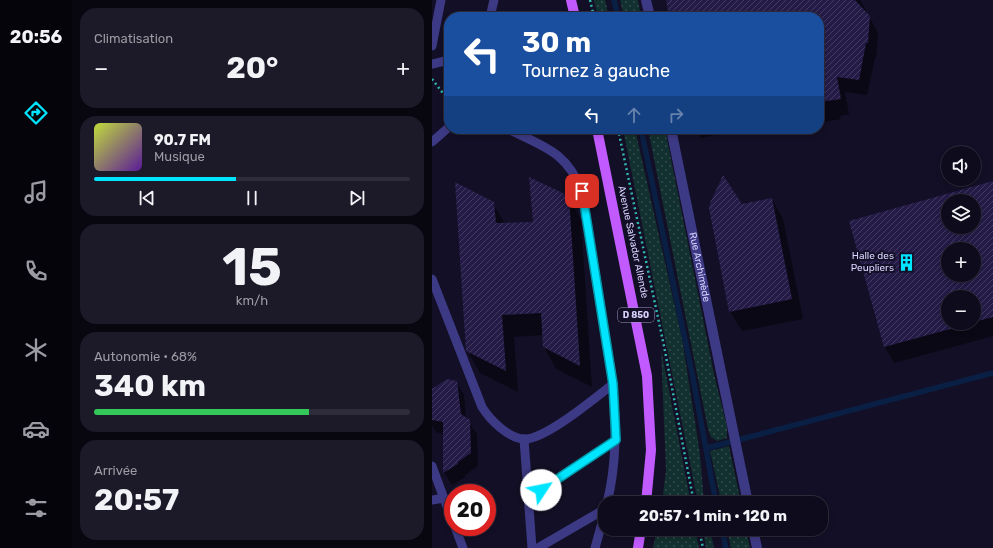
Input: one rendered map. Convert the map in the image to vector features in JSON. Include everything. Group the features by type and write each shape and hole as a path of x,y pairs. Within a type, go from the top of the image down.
{"main road":[{"path":"571,0 574,12"},
{"name":"Avenue Salvador Allende","path":"598,134 648,376 651,450 647,496"},
{"path":"638,548 641,536"}],"street":[{"path":"646,0 649,12"},
{"name":"Rue Archimède","path":"672,134 747,496"},
{"path":"754,536 757,548"}],"lane":[{"path":"432,46 441,0"},
{"path":"491,12 494,0"},
{"path":"432,64 444,61"},
{"path":"432,142 444,131"},
{"path":"518,134 558,155 569,166 582,191 613,384 616,440 613,474 608,496"},
{"path":"432,279 482,407 499,427 524,439 535,437 547,432 613,384"},
{"path":"524,439 532,548"},
{"path":"529,498 616,440"},
{"path":"432,466 444,498 432,500"},
{"path":"538,548 598,515"},
{"path":"458,536 463,548"},
{"path":"595,548 598,536"}],"path":[{"path":"590,0 593,12"},
{"path":"432,79 444,95"},
{"path":"619,134 664,346 693,496"},
{"path":"700,536 703,548"}],"green space":[{"path":"594,0 605,0 608,12 597,12"},
{"path":"620,0 638,0 640,12 623,12"},
{"path":"624,134 636,134 682,338 700,454 703,496 697,496"},
{"path":"649,134 666,134 714,374 727,427 727,438 717,441 711,437 708,429"},
{"path":"661,349 690,496 663,496 666,470"},
{"path":"729,446 740,496 720,496 710,451"},
{"path":"656,536 696,536 699,548 653,548"},
{"path":"704,536 711,536 714,548 706,548"},
{"path":"728,536 747,536 750,548 731,548"}],"building":[{"path":"666,0 855,0 870,16 868,43 866,43 859,80 837,77 841,99 824,101 824,12 668,12"},
{"path":"723,175 742,204 772,198 792,299 729,312 709,208"},
{"path":"529,177 569,196 580,366 543,347 541,313 502,315 506,371 466,351 455,182 494,202 496,223 533,222"},
{"name":"Halle des Peupliers","path":"993,181 993,317 981,320 981,290 941,290 941,330 946,330 884,347 849,221 941,195 941,234 981,234 981,194 946,194 975,186 981,186 981,184"},
{"path":"447,379 457,381 461,414 470,420 471,453 458,462 458,464 443,473 443,422 432,420 432,389"}],"waterway":[{"path":"614,0 617,12"},
{"path":"642,134 692,373 715,496"},
{"path":"707,448 993,373"},
{"path":"723,536 726,548"}],"place":[{"name":"Halle des Peupliers","path":"907,262"}],"route":[{"path":"541,490 616,440 613,384 582,191"}]}
